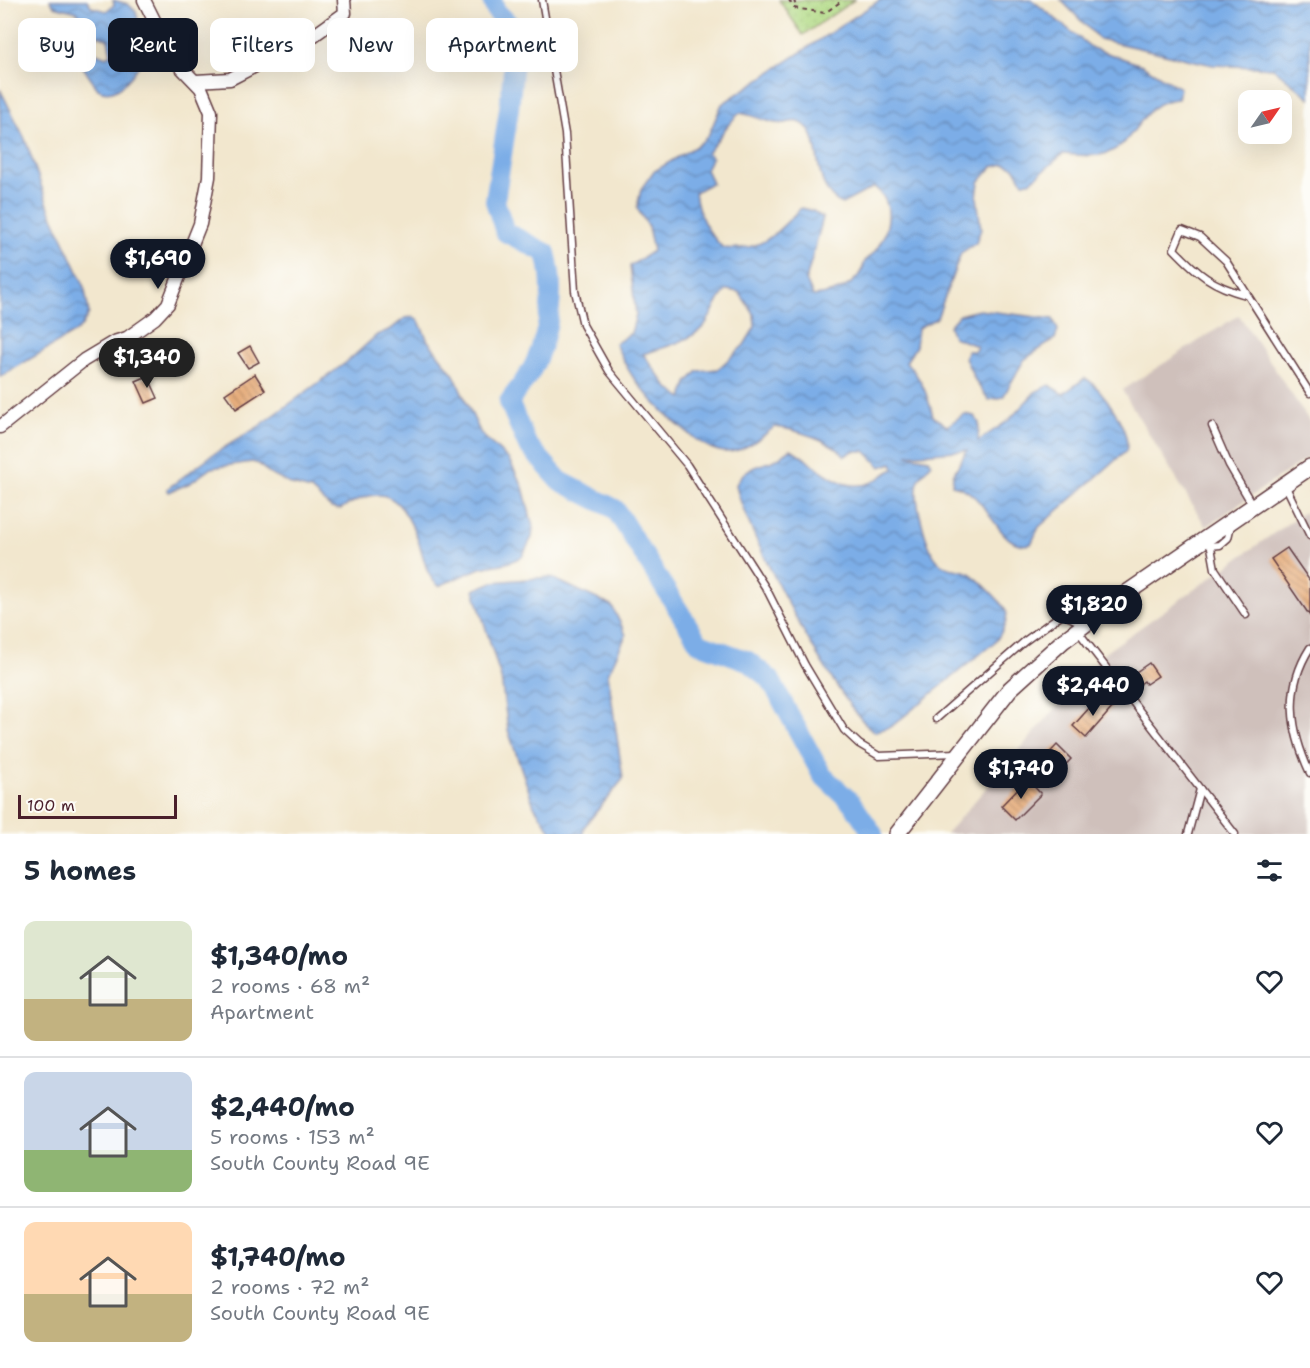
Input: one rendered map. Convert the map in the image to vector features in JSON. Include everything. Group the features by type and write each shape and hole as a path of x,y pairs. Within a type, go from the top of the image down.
{"street":[{"path":"0,427 84,360 141,330 168,304 200,224 207,201 211,112 196,81 174,60 144,0"},
{"path":"196,81 230,79 313,36 340,18 346,6 344,0"},
{"path":"899,832 958,753 1010,689 1080,627 1206,544 1230,522 1310,467"}],"lane":[{"path":"542,0 565,135 575,291 583,325 609,371 687,465 767,590 805,665 844,730 859,744 879,756 907,757 958,753"},
{"path":"1246,295 1223,289 1200,277 1174,249 1182,230 1200,237 1226,261 1310,393"},
{"path":"1212,426 1229,465 1253,506"},
{"path":"1285,484 1310,537"},
{"path":"1206,544 1215,569 1246,615"},
{"path":"936,719 1025,641 1062,614 1072,616 1235,834"},
{"path":"1310,648 1301,663 1292,688 1293,720 1298,747 1310,772"},
{"path":"1188,834 1200,789"}],"path":[{"path":"789,0 796,8 825,13 843,0"},
{"path":"794,0 796,8"}],"shaded area":[{"path":"1239,315 1310,422 1310,456 1206,527 1122,390"},
{"path":"1304,512 1310,525 1310,834 946,834 1103,654"}],"green space":[{"path":"779,0 854,0 803,35"}],"water":[{"path":"50,0 87,0 92,7 106,11 114,5 113,0 128,4 136,12 138,18 108,18 108,39 98,35 96,37 96,18 80,18 77,12 54,6"},
{"path":"880,0 1032,0 1092,48 1142,65 1180,88 1178,99 1156,106 1127,139 1110,152 1093,156 1063,154 1030,182 1023,182 1014,167 1004,164 992,167 979,182 977,197 981,229 976,243 961,253 937,318 918,328 916,346 906,362 923,387 933,416 947,426 964,414 974,416 979,423 978,441 1009,420 1035,392 1049,385 1063,394 1085,378 1107,400 1114,411 1125,433 1126,451 1039,527 1031,544 1019,544 1009,539 975,498 965,490 952,485 953,475 967,450 907,455 929,459 931,464 919,480 917,494 923,526 934,556 945,566 967,572 976,578 1004,607 1006,619 996,641 892,726 875,732 859,717 840,690 795,616 756,538 736,485 747,471 775,460 791,449 828,475 848,484 859,485 873,482 894,469 892,463 881,467 865,451 853,451 845,456 832,445 813,437 775,427 740,449 726,452 715,450 689,434 650,398 630,373 615,344 631,333 636,315 630,266 653,251 648,226 637,208 641,189 653,172 698,145 708,136 722,104","holes":["740,113 772,122 799,122 807,128 813,137 824,185 831,196 842,204 874,187 882,195 887,204 888,215 884,236 865,261 858,276 846,287 813,296 806,280 823,218 813,211 801,208 775,233 759,244 749,247 723,248 708,229 698,208 695,192 712,183 706,169 712,157 707,153","727,290 739,292 754,314 755,327 744,345 718,369 698,371 687,383 682,398 668,388 643,354 692,336 704,326"]},
{"path":"1061,0 1310,0 1310,98 1273,68 1213,65 1099,39"},
{"path":"96,53 108,56 108,72 135,72 117,89 105,92 98,89 87,72 96,72"},
{"path":"0,89 25,139 49,208 84,285 89,313 82,326 74,333 0,377"},
{"path":"979,310 1053,319 1058,330 1055,339 1024,360 1003,397 989,400 976,382 965,358 967,351 975,351 977,346 953,337 949,326 959,315"},
{"path":"414,317 419,321 428,341 454,375 481,434 509,460 523,487 533,527 532,537 522,557 507,563 480,568 439,586 428,571 417,536 408,518 396,502 380,495 359,499 340,509 331,508 311,490 292,485 252,462 211,468 190,483 169,492 167,489 212,455 258,427 348,361 377,335 391,329 405,318"},
{"path":"550,577 612,606 626,635 608,674 623,779 584,827 583,834 553,834 534,806 508,730 501,678 474,590 493,582"}],"building":[{"path":"250,346 259,362 248,368 238,353"},
{"path":"255,374 265,390 236,409 225,394"},
{"path":"148,376 158,398 146,403 136,381"},
{"path":"1287,548 1310,581 1310,616 1271,559"},
{"path":"1149,663 1158,676 1136,687 1129,677"},
{"path":"1100,696 1113,707 1086,738 1073,726"},
{"path":"1057,745 1071,759 1054,777 1040,763"},
{"path":"1027,779 1041,794 1015,820 1001,806"}],"waterway":[{"path":"492,0 496,11 517,32 509,109 495,201 505,232 546,253 551,280 548,323 540,350 530,373 509,402 527,444 560,481 615,509 699,643 748,661 770,679 822,775 852,803 873,834"}]}
